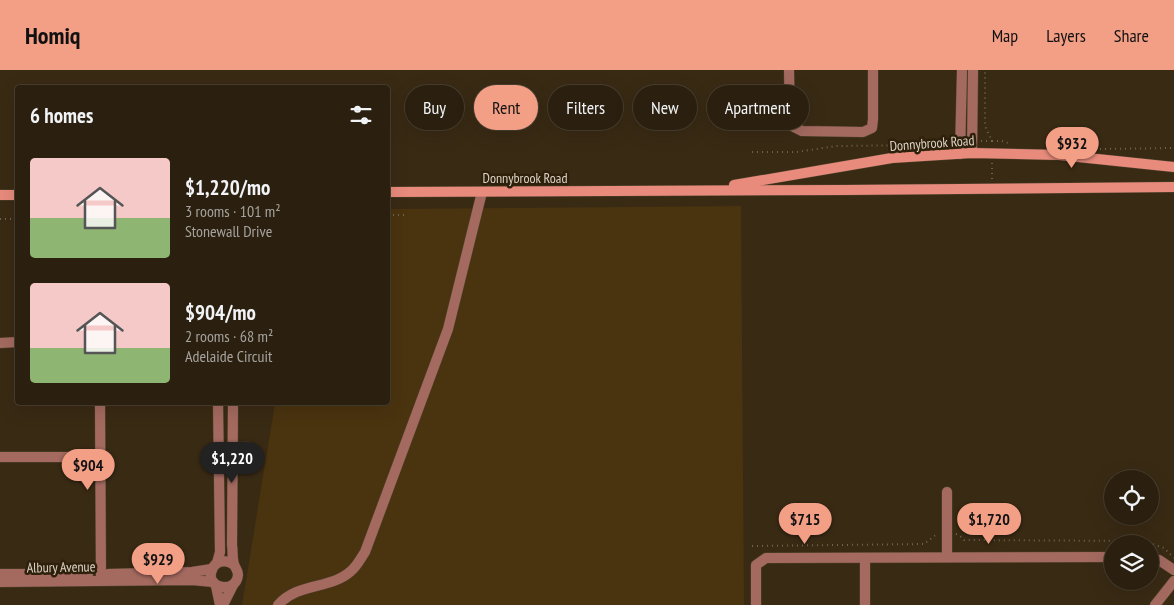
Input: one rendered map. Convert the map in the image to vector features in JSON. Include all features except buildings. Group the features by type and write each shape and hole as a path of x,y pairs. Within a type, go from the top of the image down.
{"main road":[{"name":"Donnybrook Road","path":"693,191 758,182 892,158 972,152 1059,155 1174,167"},
{"name":"Donnybrook Road","path":"390,192 1174,186"},
{"path":"0,195 15,195"}],"street":[{"path":"789,70 790,125 802,131 863,132 872,128 872,70"},
{"path":"960,154 962,70"},
{"path":"972,152 973,70"},
{"path":"278,605 284,598 304,588 337,580 352,571 366,552 448,329 482,192"},
{"path":"0,343 15,342"},
{"path":"100,405 102,577"},
{"path":"218,405 220,552 210,574 222,605"},
{"path":"222,605 236,581 238,573 234,565 232,545 233,405"},
{"path":"218,448 248,447"},
{"path":"0,457 100,457"},
{"path":"946,557 947,492"},
{"path":"756,605 756,565 766,558 1104,557"},
{"path":"865,558 865,605"},
{"path":"1159,560 1174,570"},
{"path":"215,566 226,561 234,565"},
{"name":"Albury Avenue","path":"0,582 192,572 215,566"},
{"name":"Albury Avenue","path":"0,574 192,580 215,584"},
{"path":"1156,605 1174,581"},
{"path":"215,584 225,588 233,585"}],"path":[{"path":"972,141 992,141 986,126 985,70"},
{"path":"752,152 797,152 836,146 933,145 943,142 960,142"},
{"path":"390,215 406,215"},
{"path":"0,219 15,219"},
{"path":"752,546 924,544 938,534 947,534 959,535 964,540 1144,541 1164,548 1174,558"}],"shaded area":[{"path":"741,206 744,605 242,605 275,405 390,405 390,209"}]}
